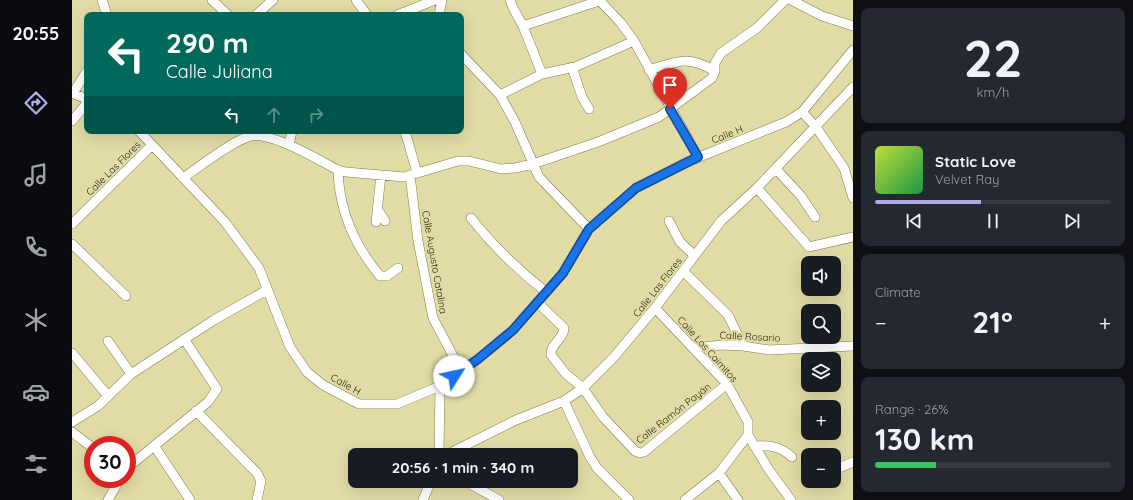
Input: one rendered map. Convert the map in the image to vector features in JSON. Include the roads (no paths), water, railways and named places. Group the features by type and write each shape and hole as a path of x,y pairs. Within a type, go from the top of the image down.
{"street":[{"path":"102,0 106,12"},
{"path":"212,0 225,12"},
{"path":"259,12 273,0"},
{"path":"356,0 365,12"},
{"path":"405,12 435,0"},
{"path":"440,12 442,0"},
{"path":"510,0 512,8 523,26 542,74"},
{"path":"523,26 599,0 621,23 634,41 670,109 698,157"},
{"path":"183,178 238,142 250,136 263,136 289,146 338,170 381,175 404,177 458,161 469,161 502,169 532,164 598,142 659,117 712,78 716,71 716,63 721,53 757,28 785,0"},
{"path":"791,0 822,16 853,26"},
{"path":"500,95 542,74 572,67 634,41"},
{"name":"Calle H","path":"141,134 234,234 259,268 290,346 307,372 323,385 359,404 396,404 440,386 513,330 563,273 589,229 636,188 698,157 786,122 802,112 853,50"},
{"path":"464,57 500,95 515,122 532,164 539,177 589,229"},
{"path":"649,70 688,60 702,63 716,71"},
{"path":"572,67 582,97 589,109"},
{"path":"84,75 72,93 84,98"},
{"name":"Calle Las Flores","path":"460,448 516,420 564,401 583,388 614,357 655,308 684,272 694,255 721,221 776,169 853,87"},
{"path":"72,121 84,107"},
{"path":"802,112 816,127 844,168 853,198"},
{"path":"289,146 291,134"},
{"name":"Calle Augusto Catalina","path":"406,134 414,174 418,241 433,318 461,371"},
{"name":"Calle Las Flores","path":"72,224 152,145"},
{"path":"776,169 801,196 815,217"},
{"path":"338,170 342,203 354,237 380,276 387,276 398,268"},
{"path":"381,175 378,210 381,221"},
{"path":"757,188 809,247 853,237"},
{"path":"471,218 487,239 518,270 546,292"},
{"path":"669,221 680,242 694,255"},
{"path":"72,244 126,296"},
{"path":"684,272 728,315 744,346"},
{"path":"72,422 98,406 130,374 214,320 267,290"},
{"name":"Calle Ramón Payán","path":"537,302 564,328 563,335 552,349 550,355 566,374 583,388 603,417 635,451 640,453 644,452 727,384"},
{"name":"Calle Los Caimitos","path":"655,308 727,384 748,422 748,435 754,446 791,500"},
{"path":"136,461 208,402 217,389 184,339"},
{"path":"108,341 130,374"},
{"name":"Calle Rosario","path":"694,348 722,345 744,346 769,350 853,346"},
{"path":"72,353 108,396"},
{"path":"439,448 440,386"},
{"path":"564,401 590,457 597,468 629,500"},
{"path":"196,411 257,472 261,481 257,500"},
{"path":"72,432 84,441"},
{"path":"685,500 719,473 748,435"},
{"path":"754,446 775,446 792,457"},
{"path":"154,447 190,500"},
{"path":"841,467 853,462"},
{"path":"719,473 738,500"},
{"path":"108,500 115,488"},
{"path":"423,500 429,488"},
{"path":"478,488 499,500"}]}
